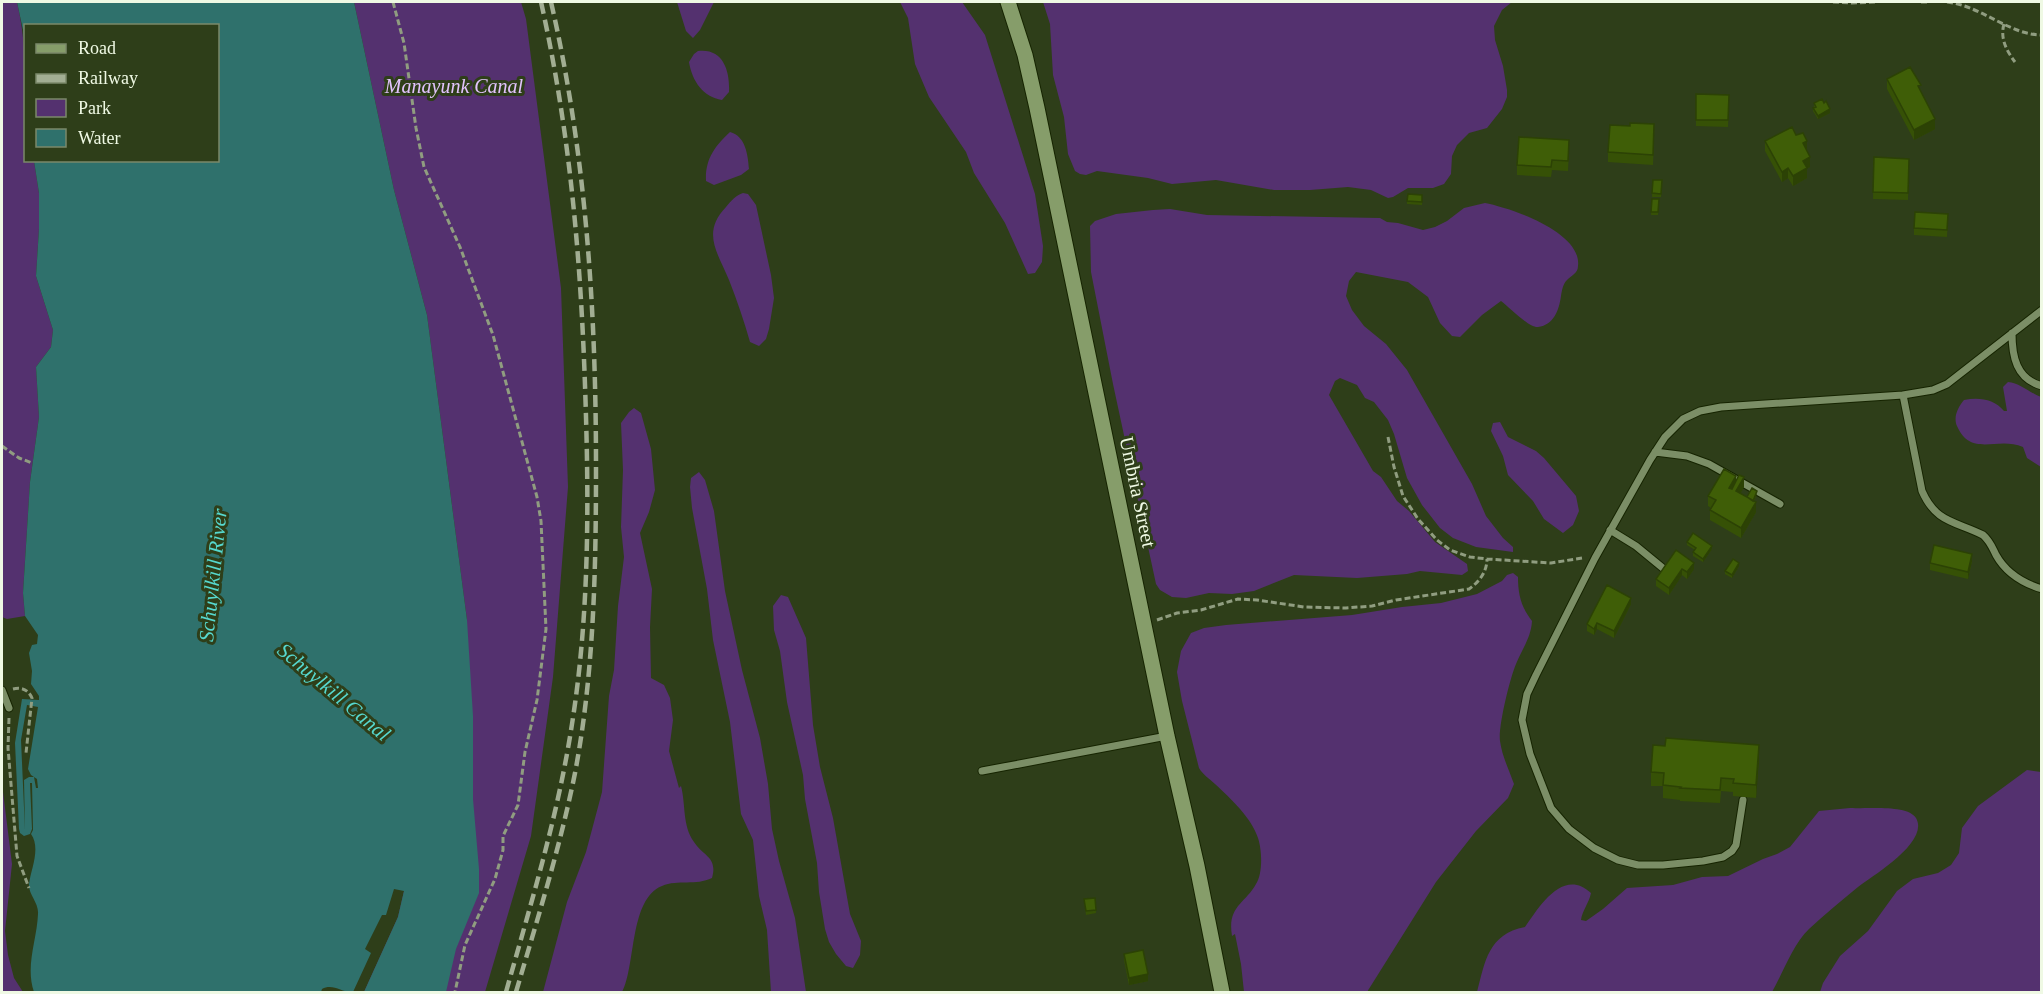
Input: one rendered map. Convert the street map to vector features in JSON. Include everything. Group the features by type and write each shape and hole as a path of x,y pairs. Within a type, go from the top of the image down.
{"main road":[{"name":"Umbria Street","path":"1008,2 1025,55 1035,98 1222,993"}],"lane":[{"path":"1743,800 1736,845 1728,854 1703,861 1638,865 1618,860 1594,848 1569,828 1551,808 1530,754 1522,720 1524,706 1536,675 1596,556 1655,452 1665,437 1683,418 1700,411 1721,407 1903,395 1933,390 1947,384 2042,310"},
{"path":"2012,333 2014,362 2019,371 2042,386"},
{"path":"1903,395 1922,491 1927,502 1940,517 1989,539 1997,556 2012,575 2042,589"},
{"path":"1655,452 1687,456 1709,464 1780,504"},
{"path":"1610,530 1636,546 1664,569"},
{"path":"2,690 9,708"},
{"path":"982,771 1167,736"}],"path":[{"path":"393,2 404,43 420,153 430,184 459,247 493,335 537,497 543,544 546,629 537,700 525,752 518,805 503,836 503,850 495,879 465,945 455,993"},
{"path":"1833,2 1875,2"},
{"path":"1921,2 1929,2"},
{"path":"1947,2 1963,4 2021,32 2042,35"},
{"path":"2004,24 2002,36 2015,62"},
{"path":"1388,437 1403,496 1418,519 1437,540 1450,550 1470,557 1551,563 1596,556"},
{"path":"2,446 19,458 32,463"},
{"path":"1144,624 1177,613 1201,610 1238,599 1304,607 1346,608 1372,606 1468,589 1482,577 1487,559"},
{"path":"2,690 26,689 31,695 26,753"},
{"path":"9,708 8,748 17,856 29,888"}],"green space":[{"path":"2,2 17,2 24,54 24,162 34,162 39,193 36,276 53,330 51,347 36,367 39,417 30,482 23,593 25,616 7,619 2,617"},
{"name":"Manayunk Canal","path":"354,2 521,2 526,19 561,288 568,487 553,677 531,836 485,992 364,992 398,917 467,620 427,315 394,190"},
{"path":"677,2 714,2 700,30 693,38 686,31"},
{"path":"900,2 962,2 985,35 1035,194 1043,246 1042,262 1035,273 1028,274 1005,223 974,173 966,152 929,97 915,64 908,18"},
{"path":"1043,2 1512,2 1502,10 1494,26 1507,97 1502,109 1487,128 1469,133 1457,145 1452,156 1451,174 1444,184 1433,188 1408,188 1388,198 1371,190 1348,187 1274,190 1216,180 1172,184 1148,178 1097,171 1086,175 1080,174 1075,171 1068,154 1064,117 1053,75 1050,24"},
{"path":"698,51 714,53 724,63 729,92 722,100 704,92 693,76 689,62"},
{"path":"730,132 743,142 749,169 741,175 714,185 706,181 707,166 720,142"},
{"path":"743,193 748,194 756,205 774,298 766,339 759,346 750,342 735,295 717,252 713,234 718,216 734,198"},
{"path":"1485,203 1511,210 1543,224 1557,232 1569,243 1576,254 1577,270 1562,289 1557,311 1552,320 1544,326 1534,326 1524,321 1501,301 1482,315 1460,337 1452,336 1440,323 1428,297 1408,282 1356,272 1349,281 1346,296 1352,310 1364,326 1386,344 1407,370 1472,484 1486,516 1513,547 1513,552 1476,547 1453,538 1440,528 1422,505 1407,478 1388,420 1374,402 1365,398 1357,385 1340,378 1335,381 1329,395 1373,471 1381,477 1397,501 1409,511 1435,542 1467,564 1468,571 1462,575 1420,571 1357,578 1294,575 1254,591 1232,594 1209,593 1186,598 1172,597 1160,590 1156,584 1091,272 1090,226 1095,221 1116,214 1170,209 1207,215 1380,218 1387,222 1423,230 1447,221 1464,208"},
{"path":"2008,382 2017,384 2041,397 2041,467 2027,458 2023,447 2013,444 1977,444 1963,436 1957,426 1957,412 1964,400 1986,400 2007,411 2003,387"},
{"path":"634,408 641,413 651,449 655,490 640,533 652,589 651,678 664,685 670,698 673,720 669,751 679,788 681,786 683,793 686,822 690,835 709,857 713,865 712,878 700,882 668,884 651,893 639,918 630,966 622,992 543,992 567,902 586,852 602,792 609,696 614,670 624,557 621,527 623,470 621,423"},
{"path":"1500,422 1508,437 1536,451 1576,496 1579,511 1573,525 1563,533 1544,519 1533,501 1508,475 1503,456 1491,431 1493,423"},
{"path":"699,472 705,480 714,511 725,591 760,738 768,784 772,829 795,918 806,992 771,992 767,930 759,896 753,840 741,814 730,722 713,640 707,589 692,508 691,478"},
{"path":"1513,573 1518,577 1521,600 1532,621 1528,638 1511,680 1501,725 1501,747 1514,784 1508,798 1476,831 1436,882 1367,992 1244,992 1241,964 1235,934 1232,936 1231,926 1234,912 1252,891 1258,879 1261,868 1260,849 1255,830 1246,816 1199,768 1177,672 1181,651 1191,633 1204,628 1226,625 1352,615 1441,603 1477,594"},
{"path":"781,595 788,597 806,638 813,725 820,767 833,818 850,914 861,941 860,955 853,968 846,966 836,954 825,929 803,775 774,630 773,606"},
{"path":"2027,770 2041,772 2041,992 1820,992 1840,956 1868,931 1897,891 1913,879 1938,873 1951,865 1959,853 1962,828 1978,806"},
{"path":"2,784 12,864 5,931 14,978 23,992 2,992"},
{"path":"1886,808 1911,814 1916,818 1918,827 1915,837 1886,867 1858,887 1803,935 1772,992 1477,992 1486,960 1496,943 1503,936 1525,927 1545,901 1562,887 1581,886 1591,893 1581,920 1586,921 1627,888 1673,885 1702,877 1728,876 1790,847 1819,811"}],"water":[{"path":"17,2 354,2 394,190 427,315 467,620 473,716 473,799 479,893 456,949 446,992 364,992 398,917 404,891 394,889 386,915 382,915 365,949 371,953 353,992 326,987 321,992 34,992 31,963 38,914 29,888 35,852 31,834 33,830 32,783 30,783 32,829 30,834 24,836 19,829 15,743 22,699 39,700 31,684 32,671 29,653 32,645 37,644 38,635 25,616 23,593 30,482 39,417 36,367 51,347 53,330 36,276 39,193 34,162 219,162 219,24 24,24 24,40","holes":["27,705 38,707 28,769 34,777 24,780 25,830 21,740","34,777 37,779 38,788 36,788"]}],"building":[{"path":"1910,67 1921,85 1918,86 1935,119 1914,130 1887,79"},
{"path":"1696,94 1729,95 1728,120 1696,120"},
{"path":"1822,99 1824,103 1826,101 1830,109 1818,116 1813,108 1816,107 1814,103"},
{"path":"1630,123 1654,124 1653,155 1608,152 1610,125 1630,126"},
{"path":"1792,127 1796,135 1803,133 1807,141 1803,143 1810,157 1803,161 1807,168 1793,176 1788,168 1782,172 1765,141"},
{"path":"1519,137 1569,140 1568,161 1552,160 1551,167 1517,165"},
{"path":"1874,157 1909,159 1908,193 1873,192"},
{"path":"1653,180 1662,180 1661,194 1652,193"},
{"path":"1408,194 1422,195 1422,202 1407,201"},
{"path":"1652,199 1659,199 1658,212 1651,212"},
{"path":"1915,212 1948,214 1947,230 1914,228"},
{"path":"1724,469 1736,476 1729,488 1732,489 1739,475 1744,477 1736,491 1756,502 1741,528 1710,510 1716,500 1708,496"},
{"path":"1752,488 1757,491 1753,501 1747,497"},
{"path":"1693,533 1712,546 1703,559 1693,552 1696,548 1687,542"},
{"path":"1934,545 1972,554 1968,572 1930,563"},
{"path":"1676,550 1694,563 1687,572 1682,569 1669,588 1656,579"},
{"path":"1733,559 1739,563 1732,575 1725,571"},
{"path":"1607,585 1631,598 1614,631 1597,623 1594,629 1587,624"},
{"path":"1666,738 1759,745 1756,785 1733,783 1734,779 1721,778 1720,790 1663,785 1664,773 1651,772 1653,745 1665,746"},
{"path":"1095,898 1096,910 1086,911 1084,899"},
{"path":"1143,950 1148,974 1129,978 1124,954"}],"railway":[{"path":"506,992 543,859 566,758 577,686 586,571 586,417 582,311 574,208 561,105 541,2"},
{"path":"516,992 555,856 575,773 590,659 594,582 596,408 587,233 573,117 551,2"}],"water label":[{"name":"Schuylkill River","path":"213,575"},
{"name":"Schuylkill Canal","path":"334,692"}]}
